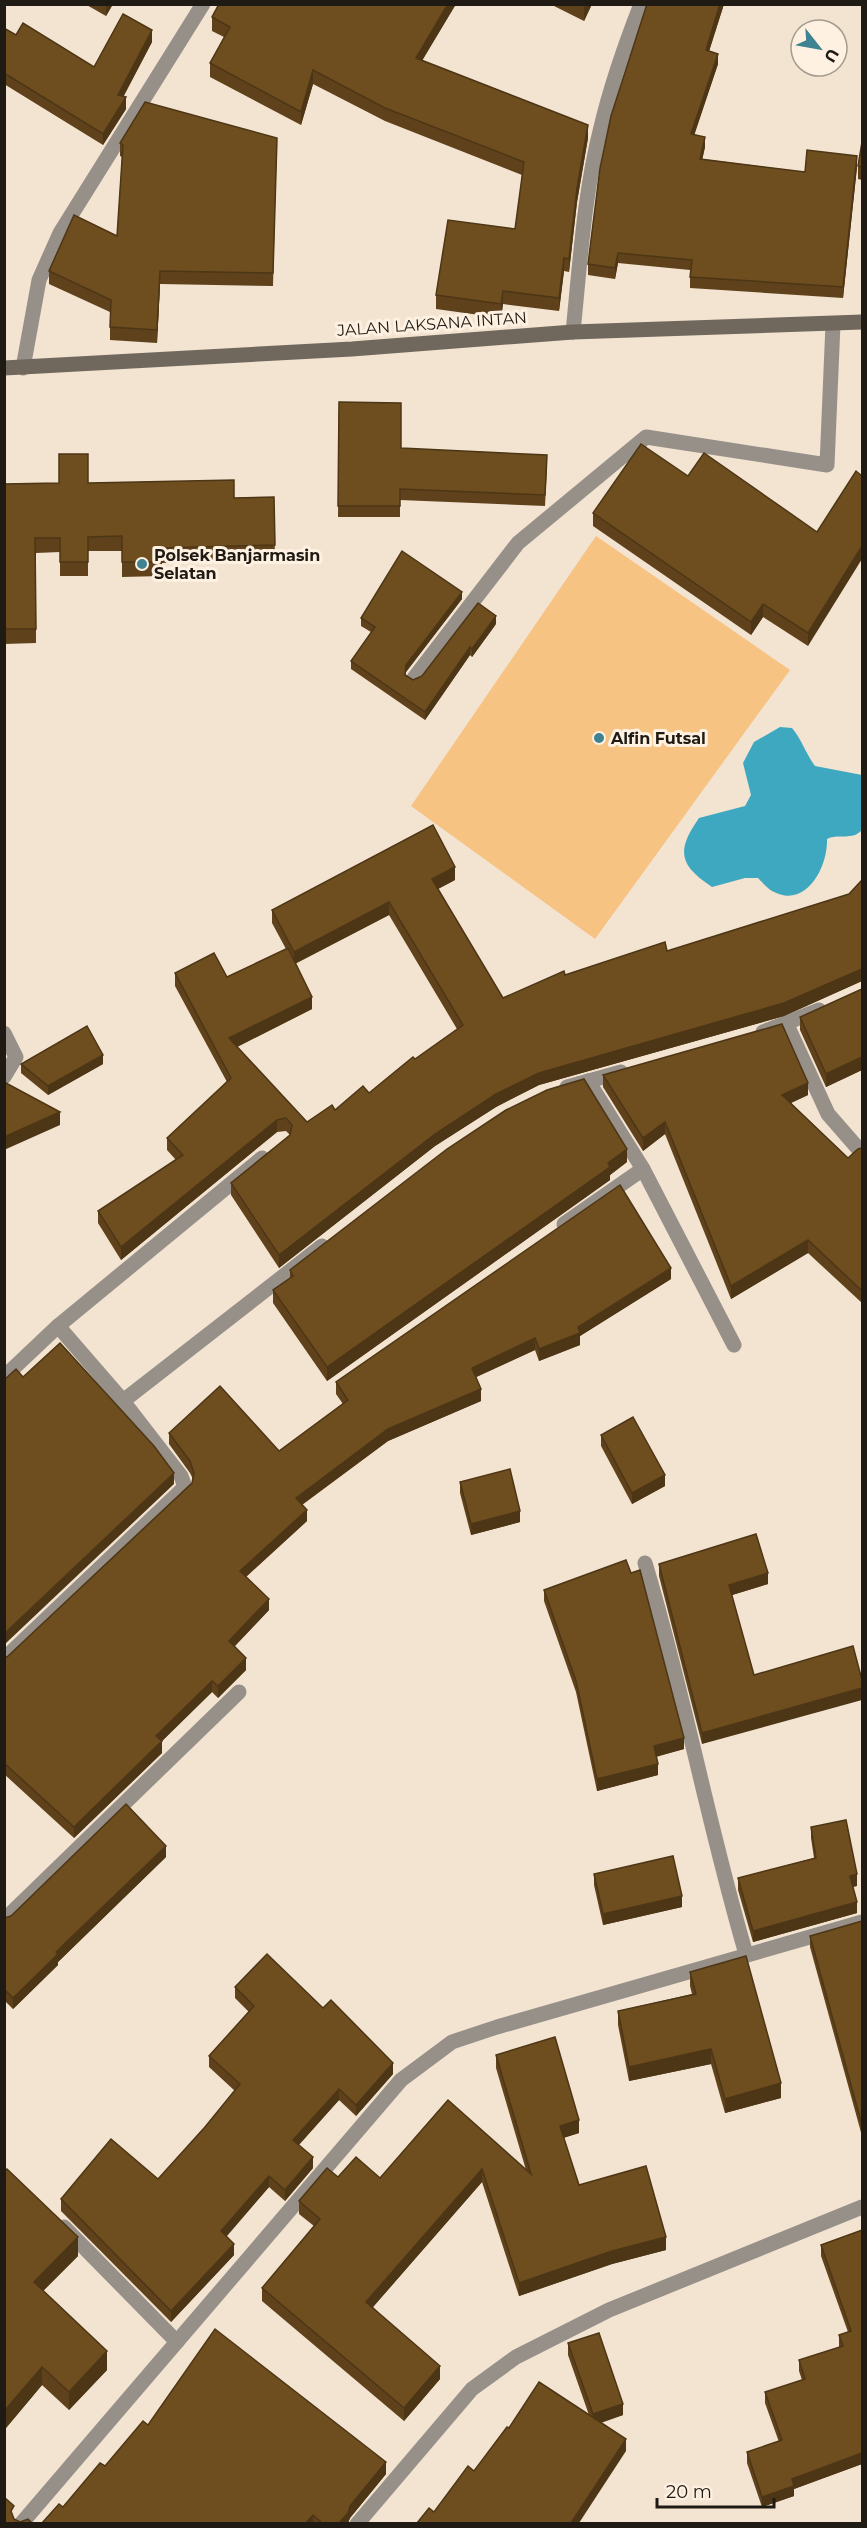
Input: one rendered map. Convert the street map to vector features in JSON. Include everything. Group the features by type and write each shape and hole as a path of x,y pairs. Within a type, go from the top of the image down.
{"street":[{"path":"23,368 39,280 60,233 203,4"},
{"path":"573,332 587,208 600,129 621,56 641,4"},
{"name":"JALAN LAKSANA INTAN","path":"4,368 352,349 573,332 862,322"},
{"path":"414,678 518,543 646,437 827,465 833,324"},
{"path":"753,1035 787,1025 830,1005"},
{"path":"787,1025 828,1114 862,1153"},
{"path":"4,1033 16,1057 4,1077"},
{"path":"554,1091 632,1069"},
{"path":"588,1081 643,1169 734,1345"},
{"path":"4,1377 58,1326 274,1148"},
{"path":"547,1236 643,1169"},
{"path":"123,1401 338,1234"},
{"path":"4,1659 185,1488 181,1476 123,1401 58,1326"},
{"path":"645,1563 667,1636 720,1864 746,1954"},
{"path":"4,1920 239,1692"},
{"path":"21,2523 402,2080 452,2042 746,1954 862,1922"},
{"path":"357,2523 472,2389 516,2357 609,2310 862,2207"},
{"path":"51,2214 177,2342"}],"shaded area":[{"name":"Alfin Futsal","path":"596,536 790,670 595,939 411,806"}],"water":[{"path":"780,727 792,728 815,766 862,775 862,830 854,835 827,839 824,862 819,873 813,883 795,895 784,895 772,891 758,878 745,878 712,887 693,872 687,864 684,849 687,840 699,818 745,806 751,795 743,763 754,742"}],"building":[{"path":"219,4 448,4 416,58 588,125 577,188 569,259 564,258 559,298 503,291 501,304 436,295 448,220 515,229 524,162 385,108 313,70 301,112 210,63 230,27 212,17"},
{"path":"647,4 720,4 706,50 718,54 691,134 705,137 700,159 805,172 807,150 857,156 843,287 690,277 692,260 618,253 615,268 588,264 600,168 611,116"},
{"path":"123,14 152,30 118,95 126,97 103,134 4,73 4,28 16,35 23,23 94,67"},
{"path":"145,102 277,138 273,273 160,271 157,330 110,327 111,300 49,271 74,215 117,236 123,145 120,143"},
{"path":"862,142 862,167 858,166"},
{"path":"339,402 401,403 401,448 547,455 545,495 400,489 400,506 338,506"},
{"path":"641,444 688,476 704,453 817,532 856,471 862,476 862,546 808,633 763,604 751,622 593,513"},
{"path":"59,454 88,454 88,483 234,480 234,498 274,497 275,545 161,548 162,562 122,562 122,536 88,537 88,562 60,562 60,538 35,538 36,629 4,629 4,484 59,483"},
{"path":"402,551 462,592 406,665 405,675 413,680 422,676 478,603 496,616 472,649 470,647 425,712 351,661 375,627 361,618"},
{"path":"433,825 455,867 432,879 503,998 564,971 565,975 665,942 667,951 849,894 862,880 862,969 784,1003 539,1073 496,1094 435,1134 279,1255 231,1183 290,1135 292,1125 286,1118 277,1120 121,1247 98,1211 183,1155 167,1138 231,1078 175,973 214,953 227,977 288,948 312,997 229,1038 307,1122 332,1105 335,1110 363,1086 369,1093 413,1057 415,1059 463,1025 389,902 294,952 272,910"},
{"path":"862,989 862,1057 826,1074 800,1017"},
{"path":"782,1024 808,1083 782,1095 848,1158 862,1148 862,1291 808,1240 731,1286 665,1122 643,1138 603,1075"},
{"path":"87,1026 103,1055 48,1086 21,1064"},
{"path":"584,1079 627,1149 608,1163 610,1167 327,1367 273,1290 293,1276 290,1270 447,1149 506,1110 547,1090"},
{"path":"4,1082 60,1112 4,1137"},
{"path":"620,1185 671,1268 578,1327 580,1333 539,1349 535,1338 472,1368 481,1389 388,1429 296,1498 307,1510 240,1571 269,1599 229,1641 246,1658 218,1686 212,1681 156,1736 162,1741 74,1827 4,1763 4,1656 7,1657 192,1483 194,1473 190,1461 169,1433 220,1386 279,1451 348,1400 336,1382"},
{"path":"60,1343 154,1446 174,1473 4,1634 4,1380 16,1369 23,1377"},
{"path":"633,1417 665,1475 632,1493 601,1435"},
{"path":"510,1469 520,1511 471,1524 460,1482"},
{"path":"756,1534 768,1573 729,1585 754,1675 853,1646 862,1688 702,1733 659,1564"},
{"path":"626,1560 631,1573 640,1570 684,1738 654,1746 658,1764 597,1779 576,1681 544,1590"},
{"path":"126,1804 166,1846 56,1952 58,1954 13,1998 4,1989 4,1918 11,1916"},
{"path":"846,1820 857,1874 850,1876 857,1902 753,1931 738,1878 816,1858 811,1827"},
{"path":"673,1856 682,1896 603,1914 594,1874"},
{"path":"862,1921 862,2125 810,1936"},
{"path":"267,1954 323,2008 331,2000 393,2063 356,2105 339,2089 293,2140 313,2157 285,2190 269,2176 221,2231 234,2244 171,2311 61,2199 111,2139 158,2179 205,2127 240,2084 209,2056 254,2006 235,1987"},
{"path":"746,1956 781,2083 725,2099 711,2049 629,2067 618,2011 696,1994 690,1972"},
{"path":"555,2037 579,2120 560,2126 579,2185 646,2166 666,2237 612,2251 519,2283 482,2169 366,2302 440,2366 404,2408 262,2288 320,2219 299,2201 327,2168 338,2177 356,2157 380,2178 448,2100 531,2174 496,2055"},
{"path":"7,2169 78,2237 34,2282 107,2351 69,2392 42,2367 6,2409 4,2408 4,2172"},
{"path":"862,2230 862,2453 792,2479 794,2486 762,2497 747,2452 782,2440 765,2392 805,2379 799,2360 843,2346 839,2335 851,2331 821,2245"},
{"path":"215,2329 386,2462 350,2506 348,2513 339,2523 322,2523 313,2515 306,2523 42,2523 59,2504 63,2507 100,2463 105,2466 143,2421 148,2425"},
{"path":"599,2333 623,2404 593,2414 568,2343"},
{"path":"539,2382 626,2439 571,2523 417,2523 429,2508 434,2512 468,2466 474,2471 507,2427 509,2428"},
{"path":"4,2497 14,2506 11,2511 14,2519 20,2522 28,2519 32,2523 4,2523"}],"place":[{"name":"Polsek Banjarmasin Selatan","path":"142,564"},
{"name":"Alfin Futsal","path":"599,738"}]}
